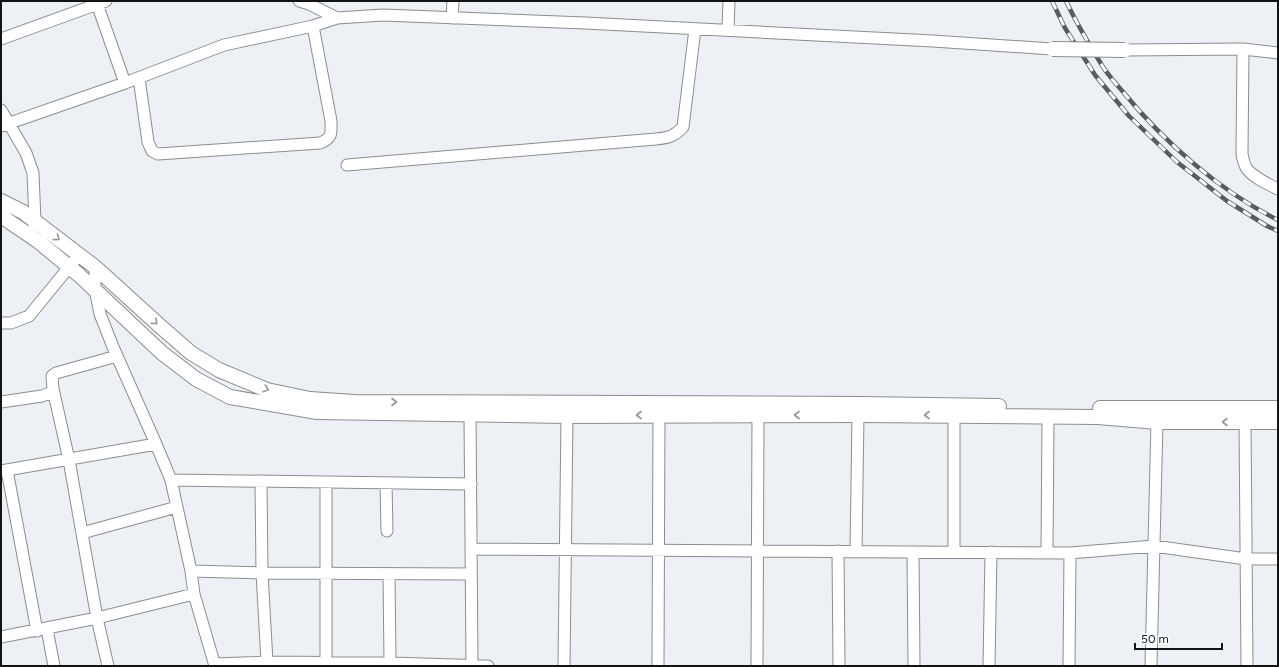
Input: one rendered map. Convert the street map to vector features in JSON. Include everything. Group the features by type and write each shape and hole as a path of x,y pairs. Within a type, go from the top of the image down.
{"street":[{"path":"299,1 315,4 337,18"},
{"path":"452,18 453,1"},
{"path":"728,30 729,1"},
{"path":"1,39 100,2 125,83"},
{"path":"5,125 139,78 224,45 314,26 337,18 384,15 728,30 1052,49 1243,49 1278,53"},
{"path":"139,78 148,142 152,151 158,154 320,143 327,140 331,135 331,121 314,26"},
{"path":"347,165 656,140 671,137 677,134 683,127 695,29"},
{"path":"1243,49 1242,154 1244,163 1247,170 1261,180 1278,189"},
{"path":"1,110 5,125 26,153 33,173 35,222 31,236"},
{"path":"1,201 23,212 95,267 192,353 219,370 266,390 310,399 354,402 851,404 1117,408 1278,408"},
{"path":"1,216 31,236 69,267 95,289 162,353 196,379 230,397 317,412 567,416 1048,416 1098,417 1156,422 1278,422"},
{"path":"1,324 11,323 29,316 79,255"},
{"path":"95,267 95,289 100,314 171,480 191,571 194,594 215,665 268,662 341,664 390,662 425,665 488,666"},
{"path":"108,666 69,460 53,389 52,376 56,373 117,356"},
{"path":"1,402 42,396 50,393 53,389"},
{"path":"470,415 472,665"},
{"path":"658,666 659,415"},
{"path":"757,666 758,415"},
{"path":"856,552 858,415"},
{"path":"564,666 567,416"},
{"path":"954,416 954,552"},
{"path":"1047,553 1048,416"},
{"path":"1151,666 1156,422"},
{"path":"1245,422 1247,666"},
{"path":"54,666 42,630 4,471 156,444"},
{"path":"171,480 470,484"},
{"path":"261,482 262,573 268,662"},
{"path":"326,482 326,663"},
{"path":"386,483 387,531"},
{"path":"82,533 177,507"},
{"path":"471,549 1070,553 1154,546 1246,559 1278,559"},
{"path":"838,552 839,666"},
{"path":"914,552 914,666"},
{"path":"990,666 991,552"},
{"path":"1069,666 1070,553"},
{"path":"191,571 326,574 471,574"},
{"path":"389,574 390,662"},
{"path":"1,637 98,618 194,594"}],"railway":[{"path":"1052,1 1065,28 1095,75 1129,116 1177,162 1227,201 1267,226 1278,231"},
{"path":"1066,1 1105,70 1157,130 1215,180 1257,209 1278,220"}]}
